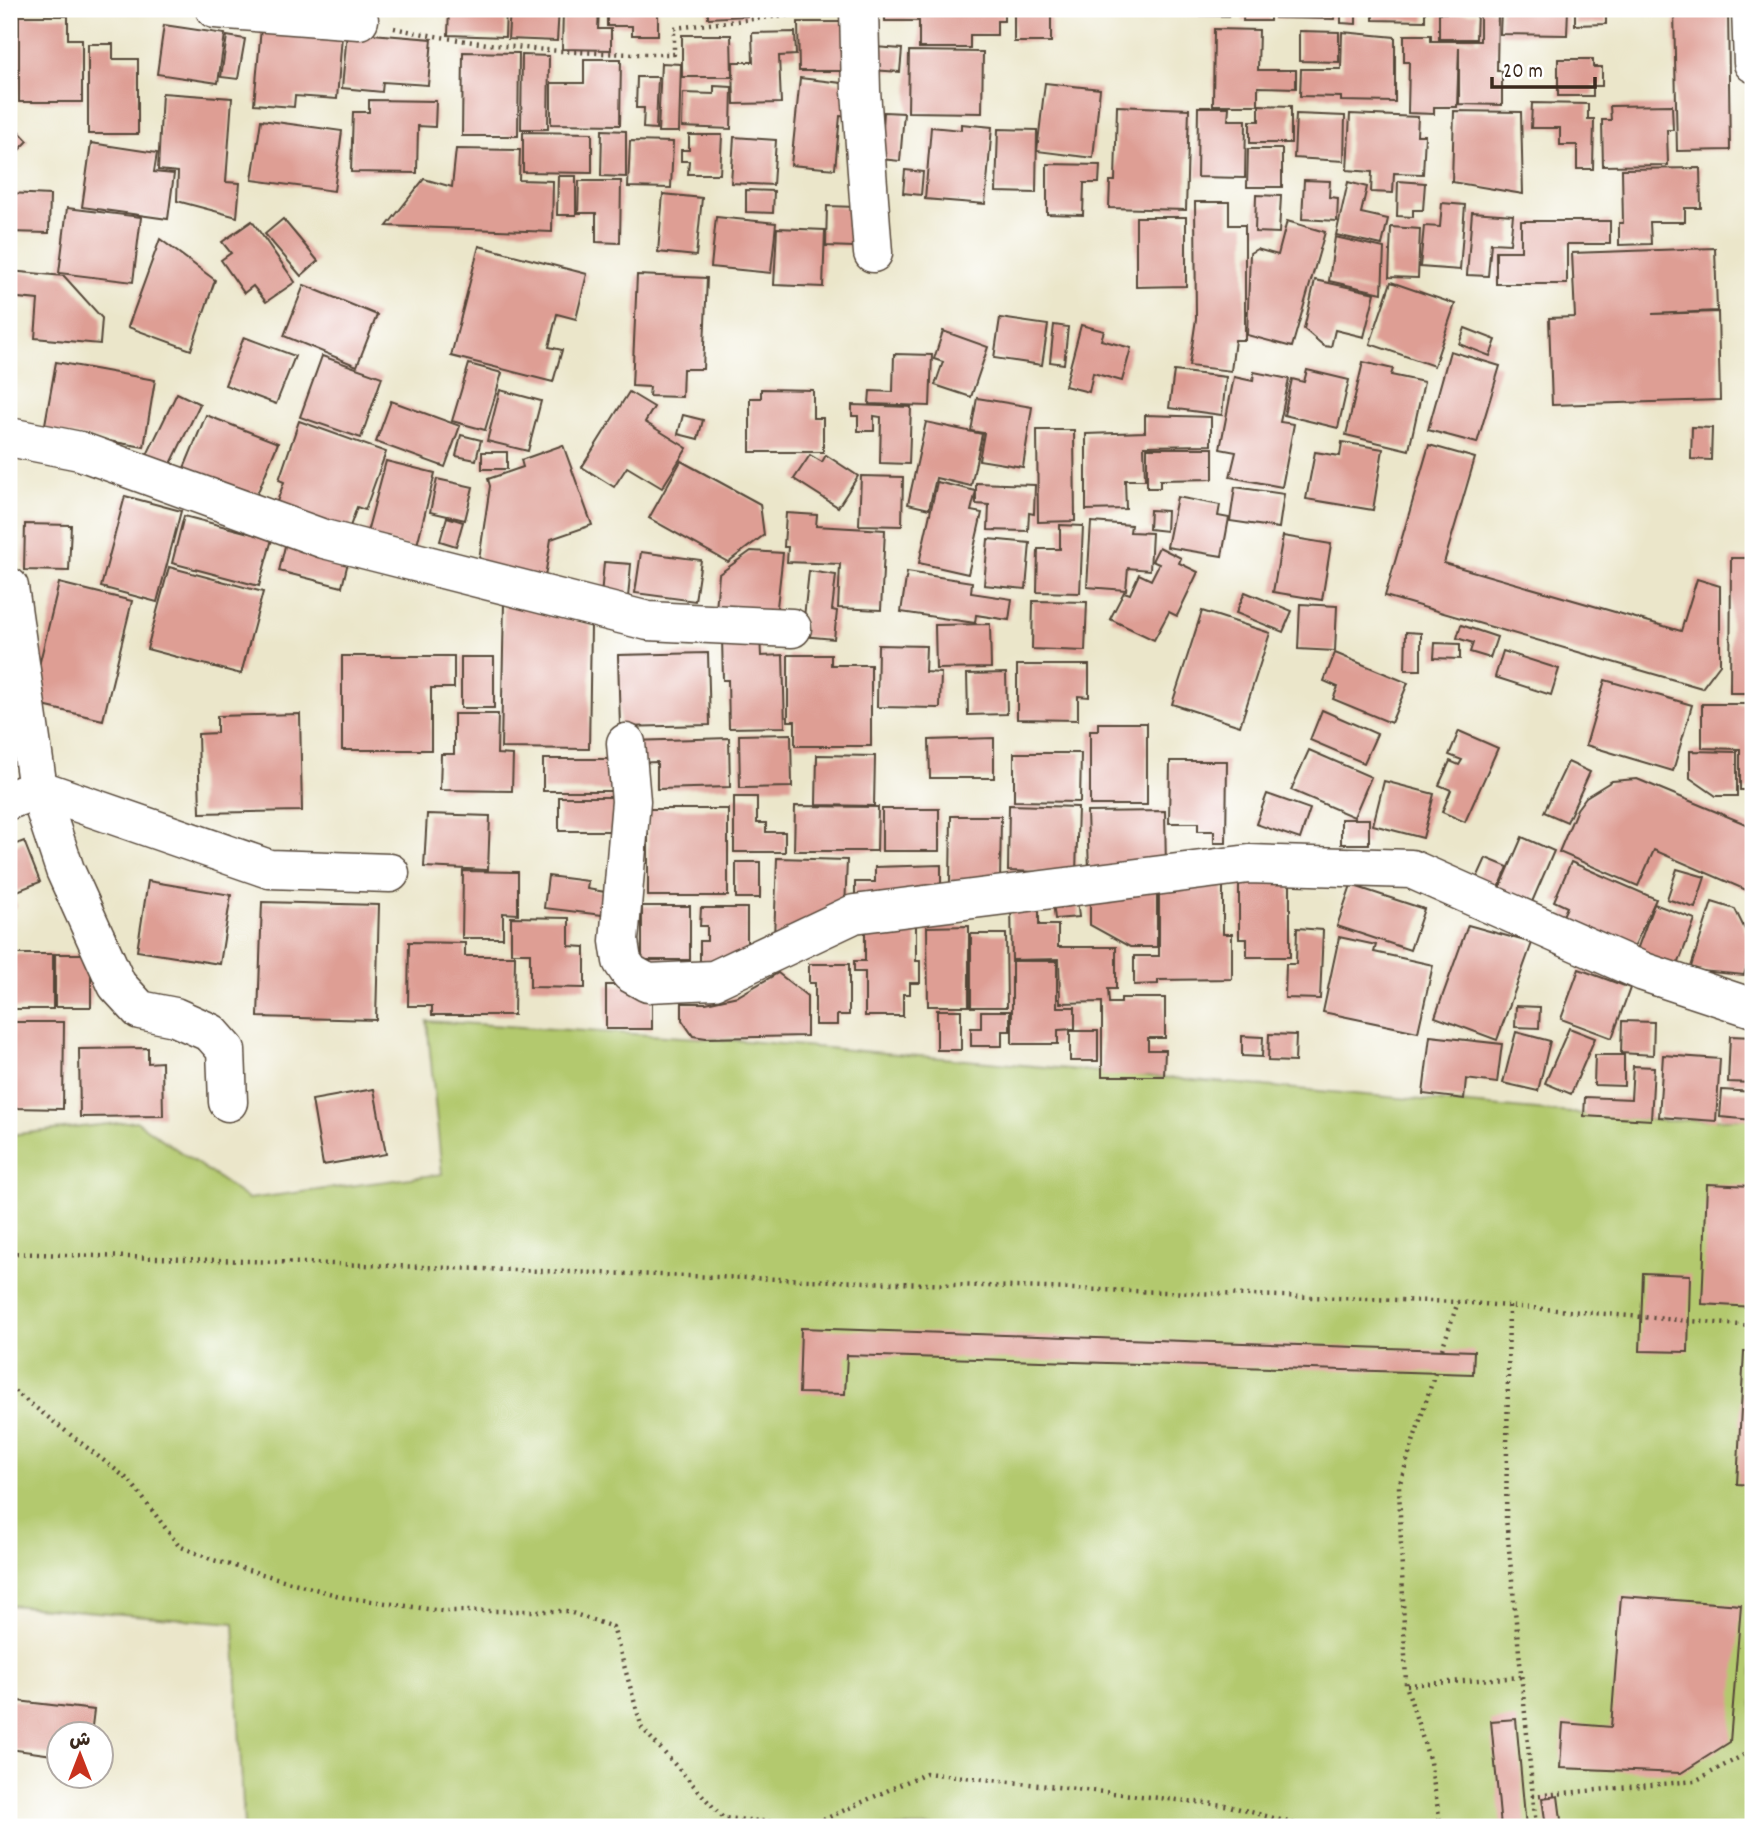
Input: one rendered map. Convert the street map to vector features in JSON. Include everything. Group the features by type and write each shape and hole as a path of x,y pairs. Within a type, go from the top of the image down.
{"street":[{"path":"215,9 359,20"},
{"path":"846,9 873,253"},
{"path":"1751,9 1753,63"},
{"path":"9,436 80,451 324,538 648,621 792,628"},
{"path":"9,587 23,794 65,870 117,985 140,1010 175,1017 211,1033 226,1050 228,1102"},
{"path":"626,743 631,801 619,941 622,961 630,973 648,983 714,980 854,914 1249,864 1411,869 1644,972 1753,1008"},
{"path":"23,794 270,869 390,873"}],"path":[{"path":"359,20 446,39 585,55 674,54 674,28 846,9"},
{"path":"9,1253 1458,1302 1753,1326"},
{"path":"1442,1349 1458,1302"},
{"path":"1509,1306 1506,1518 1536,1827"},
{"path":"1434,1373 1399,1486 1406,1685 1430,1762 1441,1827"},
{"path":"9,1387 130,1481 179,1546 213,1560 343,1597 442,1611 566,1611 613,1627 642,1728 723,1818 812,1825 926,1773 1226,1805 1307,1827"},
{"path":"1406,1685 1521,1677"},
{"path":"1532,1796 1695,1782 1753,1750"}],"green space":[{"path":"427,1021 746,1041 1664,1121 1753,1118 1753,1827 244,1827 234,1623 9,1605 9,1135 136,1121 248,1199 442,1174"}],"building":[{"path":"449,9 506,9 505,37 448,35"},
{"path":"510,9 559,9 557,41 508,39"},
{"path":"563,9 599,9 598,29 611,29 611,50 562,49"},
{"path":"607,9 658,9 658,35 632,35 632,26 607,26"},
{"path":"708,9 747,9 747,16 708,18"},
{"path":"885,9 1004,9 1004,21 997,21 997,35 970,35 970,48 919,48 919,21 885,21"},
{"path":"1014,9 1051,9 1051,42 1014,42"},
{"path":"1184,9 1229,9 1229,16 1184,15"},
{"path":"1244,9 1270,9 1270,21 1243,21"},
{"path":"1276,9 1335,9 1334,19 1275,18"},
{"path":"1341,9 1367,9 1367,12 1356,12 1356,24 1341,23"},
{"path":"1373,9 1425,9 1425,21 1373,20"},
{"path":"1480,9 1498,10 1497,71 1502,71 1502,105 1459,104 1459,47 1457,107 1434,107 1434,114 1408,113 1409,62 1404,62 1404,35 1431,35 1431,41 1480,41"},
{"path":"1501,9 1568,9 1567,35 1500,34"},
{"path":"1575,9 1606,9 1606,24 1575,25"},
{"path":"1674,9 1728,9 1730,150 1677,151"},
{"path":"1439,13 1477,13 1476,39 1439,39"},
{"path":"19,16 68,16 68,39 82,39 82,102 19,102"},
{"path":"798,22 847,22 848,71 799,71"},
{"path":"164,25 225,34 218,83 157,74"},
{"path":"261,28 342,35 337,99 295,96 294,107 254,104"},
{"path":"1214,29 1259,30 1258,70 1296,70 1296,88 1258,87 1258,105 1213,105"},
{"path":"1299,31 1339,32 1339,62 1299,61"},
{"path":"347,32 432,39 428,85 383,82 382,92 342,88"},
{"path":"795,32 796,55 779,56 781,103 734,104 733,62 753,62 752,33"},
{"path":"1342,32 1395,37 1395,102 1341,101 1341,97 1300,96 1301,69 1341,69"},
{"path":"682,35 731,35 732,77 682,77"},
{"path":"227,36 245,39 238,79 221,77"},
{"path":"88,44 113,44 113,59 138,59 138,134 88,134"},
{"path":"874,47 902,49 900,72 872,70"},
{"path":"909,51 983,52 982,113 908,112"},
{"path":"463,52 519,53 518,136 462,136"},
{"path":"522,55 549,56 548,129 521,129"},
{"path":"584,59 621,59 620,125 551,124 551,83 584,83"},
{"path":"1558,59 1593,59 1593,67 1602,67 1602,86 1593,86 1593,96 1558,96"},
{"path":"661,63 681,64 679,132 658,132"},
{"path":"637,77 658,77 656,129 643,128 644,108 636,108"},
{"path":"800,78 858,85 855,117 840,116 835,169 791,165"},
{"path":"1045,83 1100,89 1093,158 1037,151"},
{"path":"714,86 732,87 731,129 682,127 683,93 714,94"},
{"path":"162,93 232,98 226,182 240,183 237,217 177,201 178,172 158,170"},
{"path":"369,100 436,101 435,127 418,126 417,173 351,172 353,112 369,112"},
{"path":"1532,103 1588,104 1588,119 1594,119 1593,169 1577,169 1577,145 1560,145 1560,128 1531,128"},
{"path":"1259,105 1291,106 1291,143 1250,143 1250,121 1259,121"},
{"path":"1672,105 1673,130 1667,130 1668,165 1603,166 1602,120 1611,120 1610,106"},
{"path":"1117,106 1189,109 1186,210 1109,208 1110,181 1115,181"},
{"path":"1198,107 1229,107 1228,120 1246,120 1245,178 1197,177"},
{"path":"1454,111 1521,112 1523,194 1452,182"},
{"path":"884,112 904,113 900,161 881,159"},
{"path":"1296,114 1345,116 1344,161 1294,158"},
{"path":"1350,114 1418,117 1417,135 1425,135 1423,174 1394,173 1393,193 1371,192 1372,172 1347,170"},
{"path":"261,120 342,131 334,191 252,180"},
{"path":"9,121 28,141 9,160"},
{"path":"961,124 992,127 985,204 925,199 931,127 961,130"},
{"path":"998,129 1037,130 1036,193 996,192"},
{"path":"602,130 626,131 626,177 601,176"},
{"path":"523,132 592,133 592,173 523,172"},
{"path":"689,135 722,135 720,174 688,174 689,161 681,161 681,150 689,150"},
{"path":"734,137 776,140 773,185 731,183"},
{"path":"630,141 673,142 671,188 628,187"},
{"path":"91,143 157,153 154,172 174,174 168,219 82,207"},
{"path":"456,149 520,150 519,180 553,181 552,232 387,226 424,179 452,187"},
{"path":"1248,149 1282,149 1282,187 1247,187"},
{"path":"1047,164 1100,165 1099,183 1084,183 1083,215 1047,214"},
{"path":"1700,168 1701,208 1685,208 1685,222 1650,222 1651,244 1619,245 1619,223 1623,223 1622,169"},
{"path":"905,170 923,172 921,195 903,193"},
{"path":"558,176 576,176 576,215 557,215"},
{"path":"1304,180 1330,181 1329,197 1338,198 1337,221 1302,219"},
{"path":"579,181 621,181 620,243 596,242 596,213 578,213"},
{"path":"1398,181 1425,183 1423,210 1413,210 1413,217 1397,216"},
{"path":"1348,182 1367,187 1361,213 1388,219 1382,245 1336,235"},
{"path":"746,190 774,191 773,213 746,212"},
{"path":"9,193 50,195 49,233 9,232"},
{"path":"663,194 702,198 696,256 658,252"},
{"path":"1256,195 1281,196 1279,233 1255,232"},
{"path":"1195,202 1229,202 1229,225 1245,225 1245,340 1235,340 1231,371 1189,366 1196,319"},
{"path":"1442,203 1465,205 1460,270 1420,267 1424,226 1440,227"},
{"path":"827,206 856,207 854,247 826,246"},
{"path":"67,208 141,217 133,282 59,273"},
{"path":"1472,212 1513,215 1510,244 1491,243 1488,276 1467,275"},
{"path":"716,217 776,223 771,273 711,267"},
{"path":"1136,217 1186,217 1186,286 1136,287"},
{"path":"283,219 318,261 301,276 265,234"},
{"path":"252,221 295,282 266,302 253,286 244,293 221,260 231,253 222,242"},
{"path":"1287,221 1325,232 1292,347 1247,335 1250,253 1257,249 1278,255"},
{"path":"1521,221 1610,221 1610,244 1567,244 1567,284 1496,284 1496,251 1521,251"},
{"path":"1391,227 1420,229 1418,278 1389,277"},
{"path":"777,228 825,230 823,287 774,285"},
{"path":"1335,237 1384,248 1382,293 1329,281"},
{"path":"160,239 215,280 191,350 128,327"},
{"path":"479,246 587,274 576,319 557,314 549,347 562,350 553,382 451,356"},
{"path":"1715,248 1717,311 1652,314 1718,312 1720,400 1552,405 1549,318 1575,317 1572,253"},
{"path":"9,271 64,276 102,318 100,344 35,338 38,300 9,297"},
{"path":"637,275 707,278 703,369 683,369 682,397 649,396 650,387 632,386"},
{"path":"1315,280 1375,293 1364,337 1335,330 1331,347 1324,346 1304,329"},
{"path":"1391,282 1455,304 1434,366 1370,344"},
{"path":"304,285 377,315 357,366 284,336"},
{"path":"1000,318 1048,325 1042,365 994,358"},
{"path":"1054,325 1068,327 1064,364 1050,362"},
{"path":"1081,325 1104,331 1101,340 1131,348 1122,381 1093,373 1089,392 1065,386"},
{"path":"1465,328 1496,340 1490,356 1459,344"},
{"path":"943,331 988,347 971,397 935,385 943,362 934,359"},
{"path":"244,337 295,356 276,404 225,385"},
{"path":"1450,351 1500,366 1477,443 1428,430"},
{"path":"894,354 932,355 930,406 869,404 870,391 893,392"},
{"path":"322,356 382,377 361,438 300,417"},
{"path":"56,362 155,380 144,447 44,430"},
{"path":"1363,362 1393,369 1391,375 1424,382 1409,450 1346,435"},
{"path":"469,364 502,373 485,430 452,421"},
{"path":"1307,370 1349,380 1338,428 1284,415 1292,379 1304,382"},
{"path":"1174,371 1226,377 1222,415 1169,408"},
{"path":"1254,372 1289,379 1280,422 1294,424 1282,487 1230,477 1236,452 1220,449 1234,377 1253,381"},
{"path":"761,389 813,390 813,418 823,418 823,452 750,452 750,398 761,398"},
{"path":"500,390 541,401 528,451 487,441"},
{"path":"629,392 654,407 645,422 687,448 662,488 627,467 614,487 582,467"},
{"path":"177,393 200,404 167,472 144,461"},
{"path":"977,398 1032,407 1023,467 979,460 984,433 971,431"},
{"path":"391,401 460,426 445,467 376,442"},
{"path":"852,405 911,407 909,464 880,463 881,417 874,416 874,431 858,431 858,416 852,416"},
{"path":"206,415 278,443 254,502 182,473"},
{"path":"683,415 703,420 698,439 678,434"},
{"path":"1145,415 1211,417 1211,445 1144,446 1145,480 1125,480 1126,509 1086,510 1086,434 1145,432"},
{"path":"299,421 386,452 365,510 357,507 347,535 274,510 284,482 279,480"},
{"path":"926,422 982,434 971,486 936,478 929,509 908,504"},
{"path":"1692,427 1712,428 1711,460 1691,459"},
{"path":"1037,430 1074,430 1075,521 1038,522"},
{"path":"461,435 481,440 476,460 456,456"},
{"path":"1342,442 1383,449 1373,510 1306,499 1315,452 1340,456"},
{"path":"563,445 592,525 551,539 544,583 477,573 490,486 488,479 523,467 521,460"},
{"path":"1429,445 1475,458 1444,563 1681,631 1697,579 1720,586 1720,664 1702,688 1385,596"},
{"path":"1147,448 1213,448 1213,479 1160,480 1160,488 1147,488"},
{"path":"482,452 507,452 507,469 482,469"},
{"path":"810,455 822,462 826,455 858,476 838,507 794,479"},
{"path":"386,461 435,473 416,549 366,536"},
{"path":"681,461 760,504 764,535 728,562 649,518"},
{"path":"861,476 903,477 902,526 859,525"},
{"path":"437,479 473,487 465,520 430,512"},
{"path":"937,482 976,491 971,511 982,513 968,574 919,563"},
{"path":"976,483 1035,485 1034,514 1029,513 1028,531 988,530 989,505 976,504"},
{"path":"1235,487 1284,494 1279,528 1230,521"},
{"path":"125,496 181,511 157,602 101,587"},
{"path":"1177,497 1220,505 1218,516 1229,518 1222,556 1167,547"},
{"path":"1150,510 1167,511 1166,531 1149,529"},
{"path":"786,513 817,515 816,526 885,530 881,610 838,608 840,564 787,562 788,547 784,547"},
{"path":"184,516 272,539 259,586 172,563"},
{"path":"447,517 463,522 456,546 440,541"},
{"path":"1091,522 1131,525 1130,532 1152,533 1150,570 1128,568 1126,590 1087,587"},
{"path":"25,524 71,525 69,571 24,570"},
{"path":"1060,525 1083,526 1080,593 1037,592 1038,549 1060,549"},
{"path":"1283,536 1331,544 1322,600 1273,592"},
{"path":"988,539 1030,543 1026,589 984,585"},
{"path":"286,542 349,558 342,587 279,571"},
{"path":"1159,547 1181,558 1179,563 1198,572 1177,616 1169,612 1154,640 1110,619 1124,592 1130,594 1139,574 1151,580 1159,564 1152,561"},
{"path":"751,551 783,553 776,616 716,610 719,574"},
{"path":"641,552 701,560 695,601 635,593"},
{"path":"1731,558 1753,558 1753,693 1730,693"},
{"path":"604,562 631,564 628,598 601,596"},
{"path":"169,567 263,592 241,674 147,649"},
{"path":"809,571 836,575 832,610 837,611 834,639 802,636"},
{"path":"907,572 972,582 971,593 1012,599 1009,620 976,615 975,623 901,612"},
{"path":"59,583 132,601 103,720 30,703"},
{"path":"1245,592 1292,611 1283,632 1236,613"},
{"path":"1033,601 1087,602 1085,651 1032,649"},
{"path":"504,602 591,625 589,749 501,748"},
{"path":"1300,604 1337,606 1335,651 1298,649"},
{"path":"1202,611 1270,633 1240,726 1172,704"},
{"path":"990,624 991,668 936,669 935,625"},
{"path":"1461,625 1497,637 1490,658 1470,652 1473,643 1457,638"},
{"path":"1406,632 1421,633 1421,670 1405,670"},
{"path":"760,635 761,656 783,655 785,727 729,728 728,680 723,680 722,636"},
{"path":"1435,643 1460,644 1460,659 1434,658"},
{"path":"878,645 926,646 925,672 941,673 940,708 877,707"},
{"path":"1503,651 1559,669 1551,695 1495,677"},
{"path":"708,653 710,725 620,727 618,655"},
{"path":"1335,653 1408,683 1391,723 1333,699 1338,687 1324,681"},
{"path":"788,655 831,655 831,665 871,665 871,746 795,746 795,721 788,721"},
{"path":"342,656 454,656 454,688 431,688 431,750 342,750"},
{"path":"461,657 494,657 494,708 461,708"},
{"path":"1017,665 1089,665 1089,697 1078,696 1078,720 1017,719"},
{"path":"1006,673 1007,714 968,715 967,674"},
{"path":"1605,680 1692,705 1673,771 1586,745"},
{"path":"1702,704 1753,704 1753,790 1740,790 1740,749 1702,748"},
{"path":"1322,710 1377,734 1364,763 1310,740"},
{"path":"300,714 302,811 200,813 198,734 217,733 217,716"},
{"path":"454,714 498,714 497,754 513,755 512,791 440,790 441,754 454,754"},
{"path":"1098,723 1147,723 1147,805 1090,805 1090,731 1098,731"},
{"path":"1459,731 1498,748 1465,822 1442,812 1451,790 1439,785 1450,761 1459,765 1462,760 1449,755"},
{"path":"791,734 792,787 740,788 739,735"},
{"path":"729,738 730,787 657,789 657,762 632,763 632,741"},
{"path":"994,738 994,778 930,778 929,740"},
{"path":"1309,750 1371,777 1354,817 1291,790"},
{"path":"1690,751 1737,752 1737,796 1716,796 1690,778"},
{"path":"1014,753 1081,753 1080,802 1014,801"},
{"path":"817,755 875,756 874,806 816,805"},
{"path":"543,759 622,759 622,791 543,791"},
{"path":"1170,761 1227,761 1226,843 1214,843 1214,831 1198,831 1198,823 1169,823"},
{"path":"1568,762 1590,772 1567,822 1544,812"},
{"path":"1637,779 1753,827 1753,893 1654,850 1638,886 1559,852 1577,809 1586,797 1612,781"},
{"path":"1384,781 1434,794 1423,838 1373,825"},
{"path":"1267,794 1310,809 1300,839 1256,824"},
{"path":"559,797 614,797 614,831 559,831"},
{"path":"734,797 757,797 757,823 766,823 766,832 785,832 785,852 734,852"},
{"path":"1009,805 1078,807 1076,873 1008,871"},
{"path":"795,806 878,807 877,851 794,851"},
{"path":"648,809 728,809 728,896 648,896"},
{"path":"882,809 939,809 939,851 882,851"},
{"path":"1165,811 1166,870 1089,871 1087,812"},
{"path":"427,814 490,816 488,870 424,867"},
{"path":"951,816 1001,816 1000,884 950,882"},
{"path":"1341,819 1369,819 1369,844 1341,844"},
{"path":"1522,837 1554,851 1532,902 1500,888"},
{"path":"24,841 40,882 12,893 17,907 9,910 9,847"},
{"path":"777,858 847,860 845,909 774,938"},
{"path":"1486,858 1508,867 1499,888 1477,878"},
{"path":"736,862 760,862 760,898 736,898"},
{"path":"1571,862 1656,899 1629,958 1558,927 1567,907 1554,901"},
{"path":"941,865 941,897 855,900 855,882 875,882 875,867"},
{"path":"1677,869 1705,877 1695,908 1667,899"},
{"path":"463,871 518,872 518,914 503,913 503,938 462,938"},
{"path":"548,876 588,881 587,889 605,892 611,916 544,908"},
{"path":"1239,878 1290,878 1290,957 1247,957 1247,939 1239,939"},
{"path":"148,881 231,895 220,964 137,951"},
{"path":"1159,881 1223,881 1223,934 1232,934 1232,979 1158,980 1158,984 1134,985 1134,956 1159,956"},
{"path":"1351,885 1424,909 1410,950 1337,926"},
{"path":"1090,889 1157,889 1157,947 1130,947 1090,925"},
{"path":"1076,890 1079,917 1055,919 1052,893"},
{"path":"262,902 379,905 376,1020 258,1017"},
{"path":"1712,902 1735,909 1753,946 1744,975 1690,970"},
{"path":"1011,903 1039,903 1039,925 1058,925 1058,947 1116,947 1116,989 1108,989 1109,1003 1121,1003 1121,998 1165,998 1165,1038 1148,1038 1148,1050 1165,1050 1164,1076 1102,1076 1102,1002 1060,1003 1059,959 1012,960"},
{"path":"1654,904 1695,919 1675,973 1634,958"},
{"path":"642,906 690,906 690,960 642,960"},
{"path":"701,908 747,908 747,958 700,966 700,941 707,941 707,926 700,926"},
{"path":"511,917 569,918 569,946 585,947 585,988 530,987 530,953 511,953"},
{"path":"865,917 916,917 916,961 920,961 920,983 910,983 910,994 903,994 903,1016 865,1016 865,972 854,972 854,961 865,961"},
{"path":"1468,925 1532,943 1497,1040 1435,1017"},
{"path":"969,926 969,1006 928,1006 927,927"},
{"path":"1297,928 1323,930 1320,999 1285,998 1286,964 1296,964"},
{"path":"971,934 1006,934 1007,1007 971,1007"},
{"path":"1339,937 1376,945 1374,952 1433,965 1418,1032 1323,1012"},
{"path":"409,942 465,943 465,956 515,956 514,1015 432,1015 432,1006 408,1006"},
{"path":"11,954 53,954 53,1009 11,1009"},
{"path":"55,954 91,954 91,1007 55,1007"},
{"path":"1012,961 1057,961 1057,1007 1075,1007 1075,1029 1058,1030 1058,1044 1012,1044"},
{"path":"809,964 849,964 849,1015 837,1015 837,1025 815,1025 815,983 809,983"},
{"path":"1579,969 1630,988 1612,1038 1561,1019"},
{"path":"778,973 807,996 807,1036 706,1038 693,1036 682,1020 682,1003 706,1003 738,996"},
{"path":"606,985 652,985 652,1029 606,1029"},
{"path":"1516,1006 1540,1007 1539,1028 1515,1027"},
{"path":"937,1010 961,1010 961,1050 937,1050"},
{"path":"981,1011 1010,1011 1010,1031 1002,1031 1002,1046 971,1046 971,1028 981,1028"},
{"path":"1622,1021 1654,1022 1653,1055 1621,1053"},
{"path":"9,1022 64,1022 63,1109 13,1108 13,1096 9,1096"},
{"path":"1569,1028 1595,1038 1571,1094 1545,1083"},
{"path":"1070,1031 1098,1031 1098,1061 1070,1061"},
{"path":"1516,1032 1550,1041 1538,1091 1503,1083"},
{"path":"1269,1034 1296,1035 1295,1062 1268,1061"},
{"path":"1242,1036 1263,1037 1262,1057 1242,1056"},
{"path":"1430,1036 1502,1044 1497,1083 1466,1079 1464,1099 1423,1094"},
{"path":"1730,1036 1753,1037 1753,1083 1728,1082"},
{"path":"148,1048 148,1063 162,1062 163,1116 80,1117 79,1049"},
{"path":"1595,1055 1624,1055 1624,1086 1594,1085"},
{"path":"1663,1055 1720,1059 1716,1121 1659,1117"},
{"path":"1633,1066 1654,1067 1651,1120 1584,1116 1585,1097 1631,1099"},
{"path":"374,1089 386,1154 323,1165 312,1100"},
{"path":"1722,1090 1753,1092 1753,1120 1720,1117"},
{"path":"1707,1184 1753,1186 1753,1307 1702,1304"},
{"path":"1643,1273 1690,1275 1688,1352 1640,1351"},
{"path":"801,1328 1474,1351 1473,1374 847,1355 845,1394 799,1393"},
{"path":"1744,1351 1753,1351 1753,1485 1737,1484"},
{"path":"1621,1596 1741,1605 1730,1742 1681,1773 1560,1768 1563,1723 1611,1727"},
{"path":"9,1700 94,1710 93,1720 46,1720 46,1754 9,1749"},
{"path":"1516,1719 1526,1827 1501,1827 1491,1721"},
{"path":"1558,1796 1562,1827 1546,1827 1542,1798"}]}
